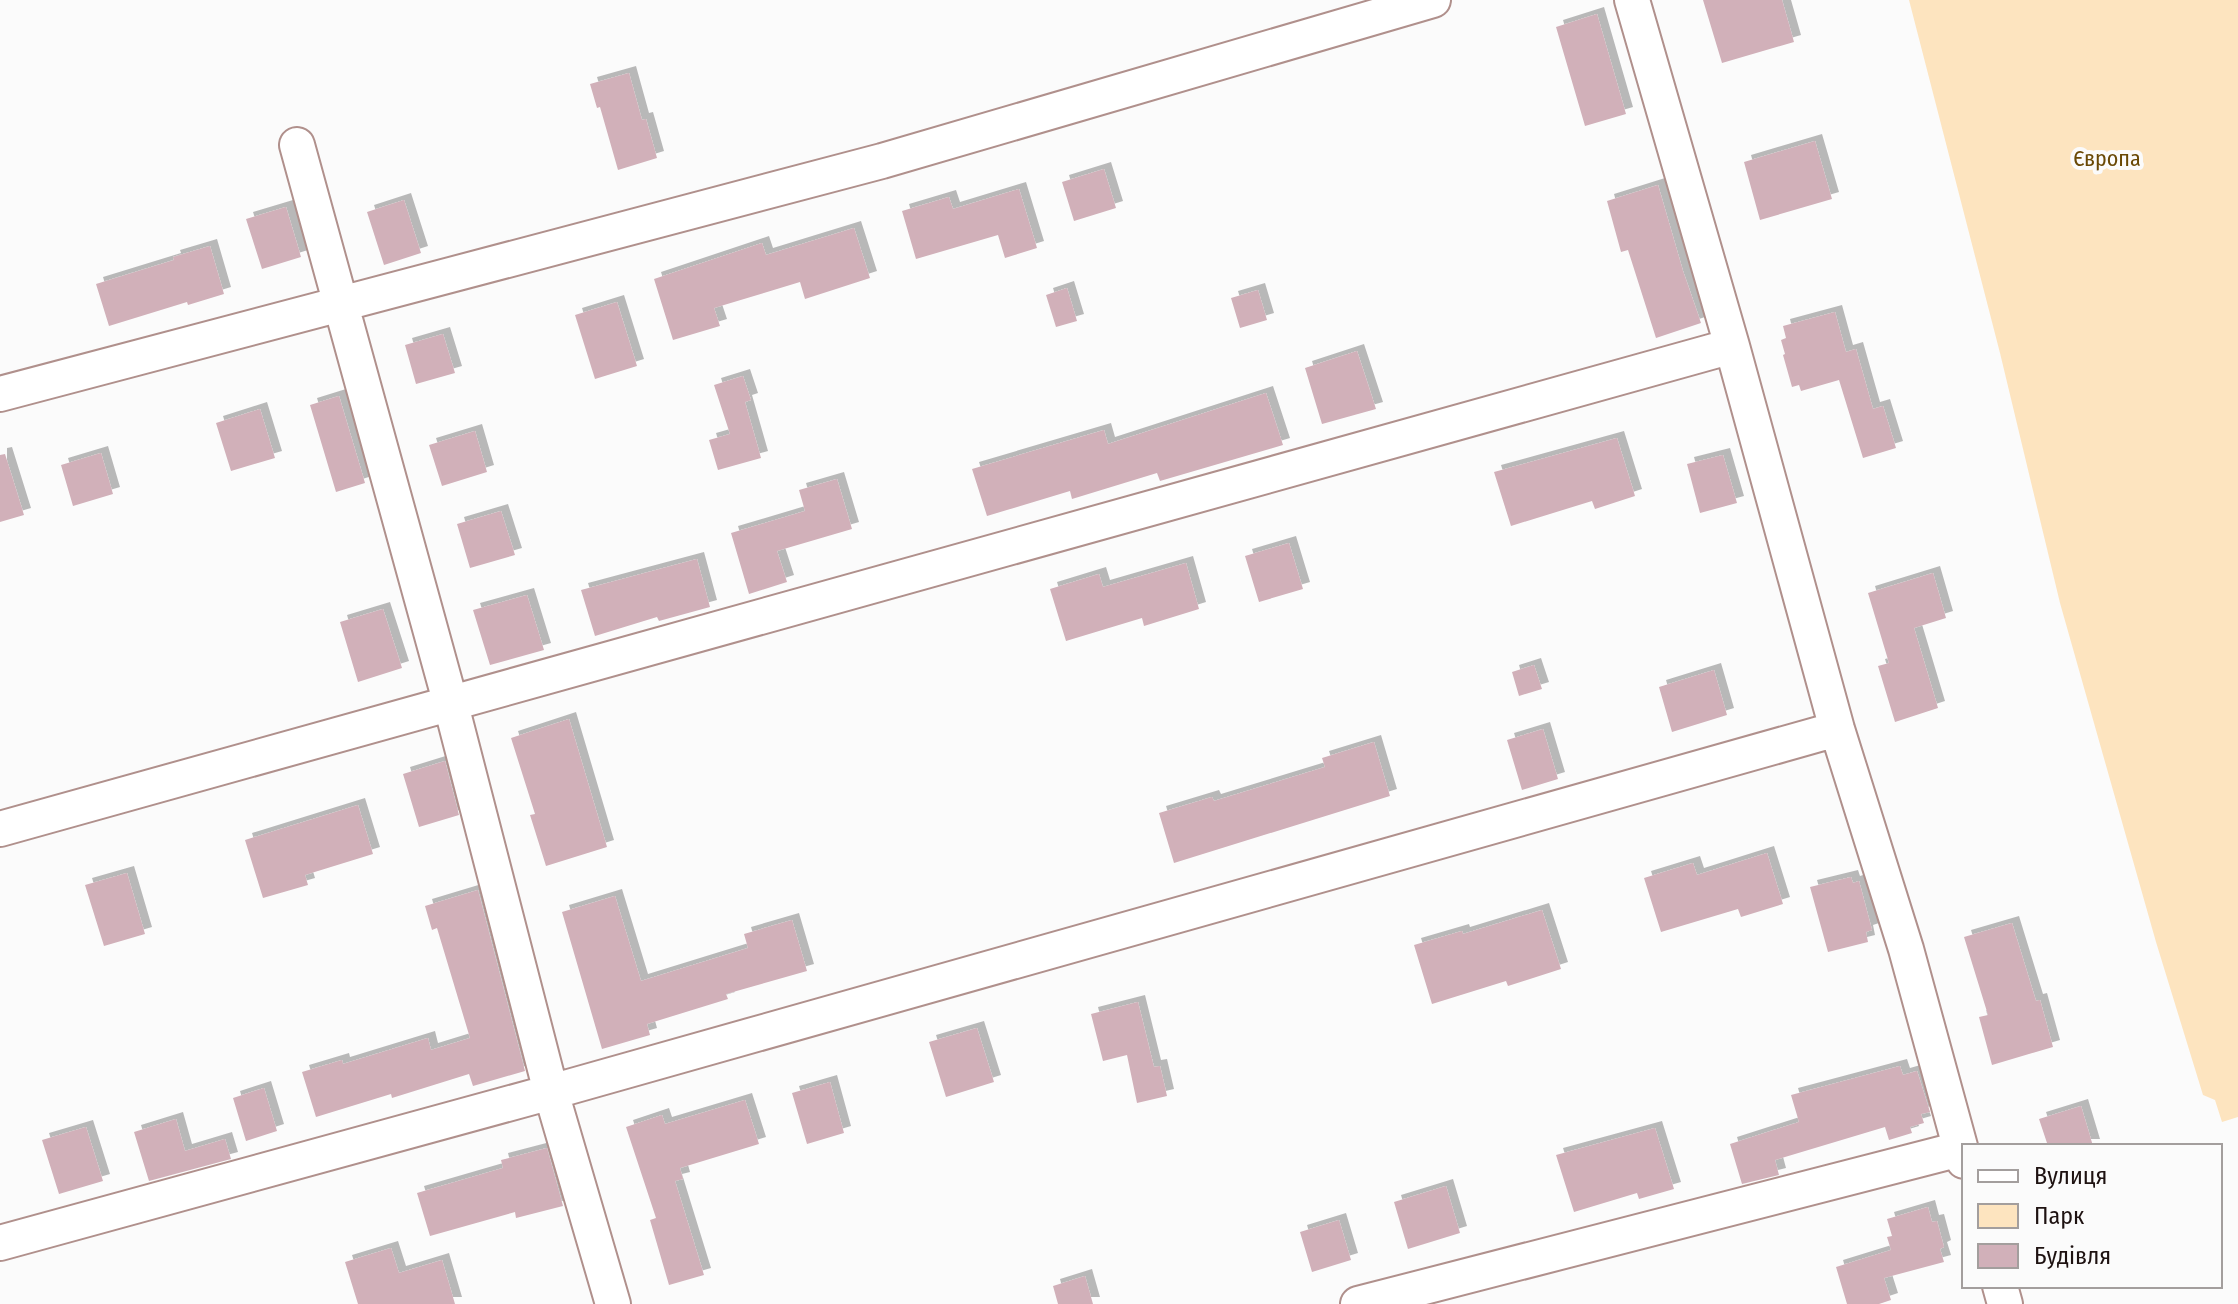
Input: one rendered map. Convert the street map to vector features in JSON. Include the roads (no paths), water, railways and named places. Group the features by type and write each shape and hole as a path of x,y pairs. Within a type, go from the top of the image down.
{"street":[{"path":"0,394 882,161 1433,0"},
{"path":"1358,1304 1962,1155 1906,949 1837,729 1732,346 1632,0"},
{"path":"297,145 450,701 551,1092 613,1304"},
{"path":"0,829 450,701 1732,346"},
{"path":"0,1243 551,1092 1837,729"}],"park label":[{"name":"Європа","path":"2107,158"}]}
